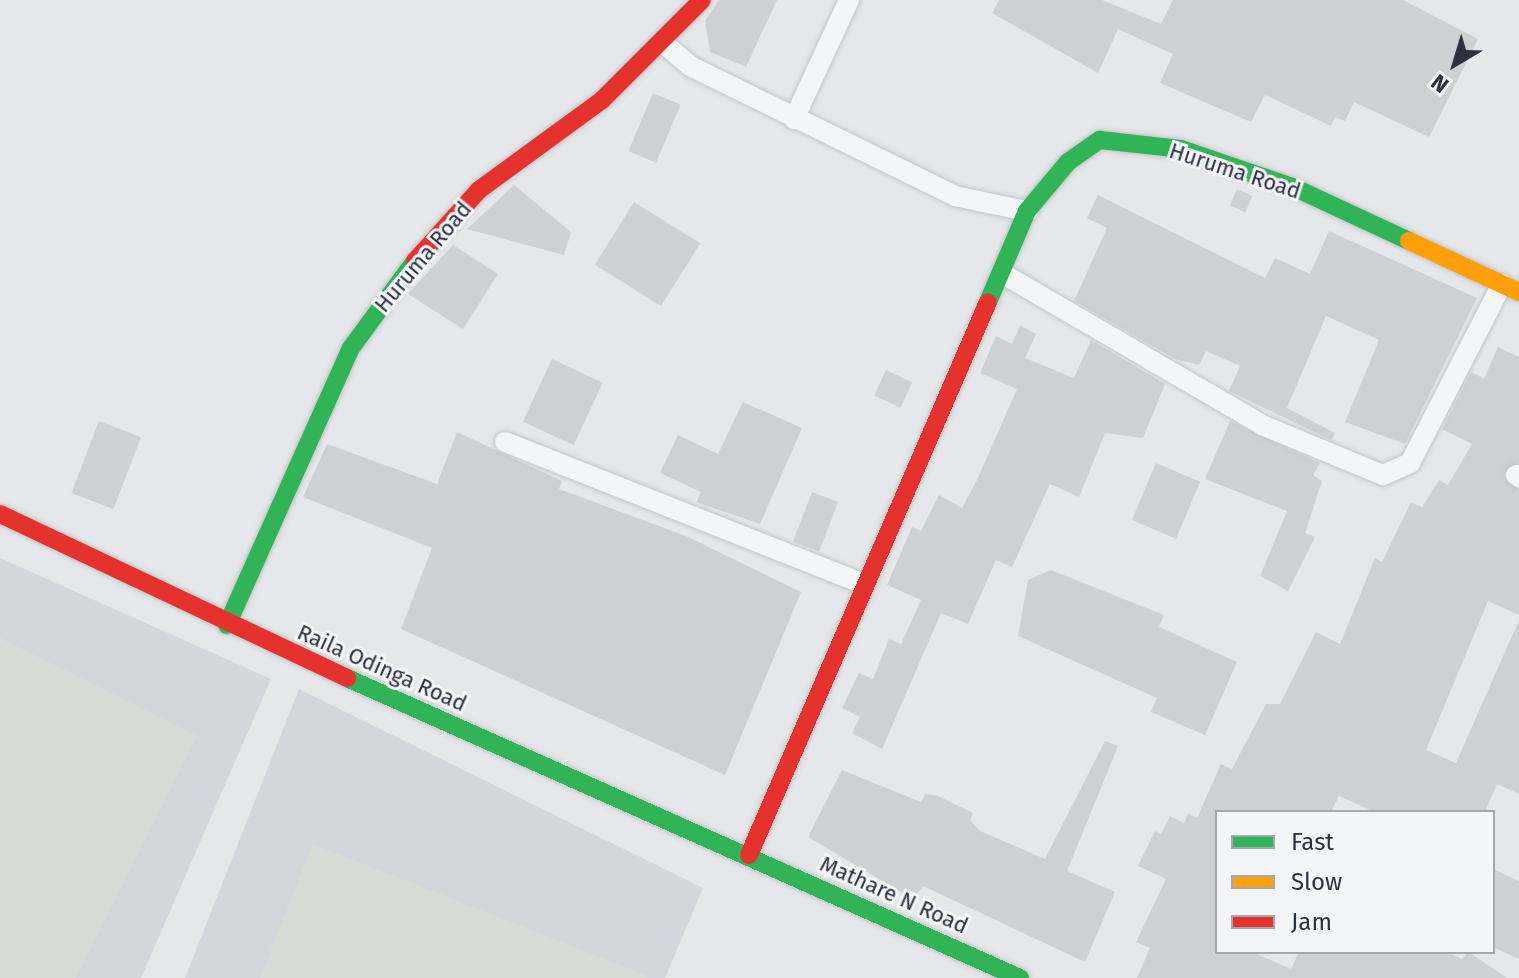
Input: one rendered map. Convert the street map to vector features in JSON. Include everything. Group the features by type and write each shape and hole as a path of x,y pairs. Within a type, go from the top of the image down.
{"street":[{"name":"Huruma Road","path":"227,625 351,348 394,284 501,170 602,100 663,43 702,0"},
{"path":"794,119 849,0"},
{"path":"663,43 690,66 955,196 1027,211"},
{"name":"Huruma Road","path":"749,855 863,584 1003,274 1027,211 1068,162 1100,140 1181,149 1295,188 1510,288"},
{"path":"1003,274 1262,425 1383,475 1410,463 1510,288"},
{"path":"505,442 863,584"},
{"name":"Raila Odinga Road","path":"0,514 227,625 749,855"},
{"name":"Mathare N Road","path":"749,855 1020,978"}],"shaded area":[{"path":"0,558 271,679 141,978 0,978"},
{"path":"0,638 197,736 76,978 0,978"},
{"path":"299,689 703,888 665,978 185,978"},
{"path":"313,844 648,976 260,978"}],"building":[{"path":"719,0 777,0 746,67 710,52 705,21"},
{"path":"999,0 1102,0 1161,24 1173,0 1403,0 1478,39 1429,137 1354,102 1345,121 1335,117 1331,126 1265,95 1251,122 1160,83 1173,54 1118,29 1098,73 992,13"},
{"path":"653,93 681,105 656,163 628,151"},
{"path":"514,185 571,232 564,255 467,229"},
{"path":"1237,189 1253,196 1245,212 1230,205"},
{"path":"1098,195 1265,278 1275,258 1310,274 1329,231 1477,298 1405,444 1345,422 1379,340 1326,316 1287,408 1335,433 1331,440 1229,391 1240,366 1206,351 1199,365 1175,359 1074,301 1107,228 1087,218"},
{"path":"634,202 700,243 661,306 595,265"},
{"path":"453,245 498,274 463,329 408,294"},
{"path":"1020,325 1036,334 1025,358 1074,378 1091,340 1165,384 1143,438 1105,433 1079,497 1050,484 1012,567 996,560 968,624 941,613 882,749 852,733 860,717 842,708 859,673 873,679 889,639 901,644 921,600 887,585 912,527 921,531 939,495 962,508 977,480 1017,389 980,373 996,336 1012,344"},
{"path":"1498,347 1519,357 1519,463 1503,475 1519,490 1519,615 1488,601 1426,750 1456,763 1519,620 1519,794 1497,784 1486,810 1370,810 1339,796 1332,810 1215,810 1215,954 1257,954 1291,969 1298,954 1451,954 1462,959 1472,954 1507,978 1137,978 1150,948 1136,942 1166,879 1138,866 1155,831 1161,834 1170,816 1184,823 1188,813 1197,818 1221,764 1232,769 1266,704 1280,704 1316,632 1340,644 1375,558 1382,562 1411,502 1422,507 1439,480 1448,485 1472,444 1442,429 1471,372 1484,379"},
{"path":"552,359 603,383 574,445 523,422"},
{"path":"886,370 912,382 900,408 874,395"},
{"path":"743,402 802,428 760,524 696,502 701,492 660,473 678,435 718,454"},
{"path":"99,421 141,437 113,509 71,493"},
{"path":"1230,421 1320,463 1313,475 1322,481 1305,533 1315,537 1288,591 1260,576 1287,511 1205,479"},
{"path":"457,432 562,481 559,489 686,536 801,592 725,775 401,629 432,548 303,497 327,444 437,484"},
{"path":"1156,463 1200,482 1176,539 1132,520"},
{"path":"812,492 838,502 819,552 793,541"},
{"path":"1051,570 1164,615 1159,627 1237,662 1205,735 1151,712 1157,698 1018,636 1028,580"},
{"path":"1105,741 1118,746 1067,871 1115,892 1085,962 923,886 913,899 808,837 842,770 921,802 925,794 938,796 973,813 970,820 980,831 1045,859"},
{"path":"1495,870 1519,881 1519,959 1495,948"}],"traffic: fast":[{"path":"988,302 1027,211 1068,162 1100,140 1181,149 1295,188 1409,241"},
{"path":"227,625 351,348 415,261"},
{"path":"347,678 1020,978"}],"traffic: slow":[{"path":"1409,241 1519,292"}],"traffic: jam":[{"path":"415,261 479,190 602,100 702,0"},
{"path":"749,855 988,302"},
{"path":"0,514 347,678"}]}
